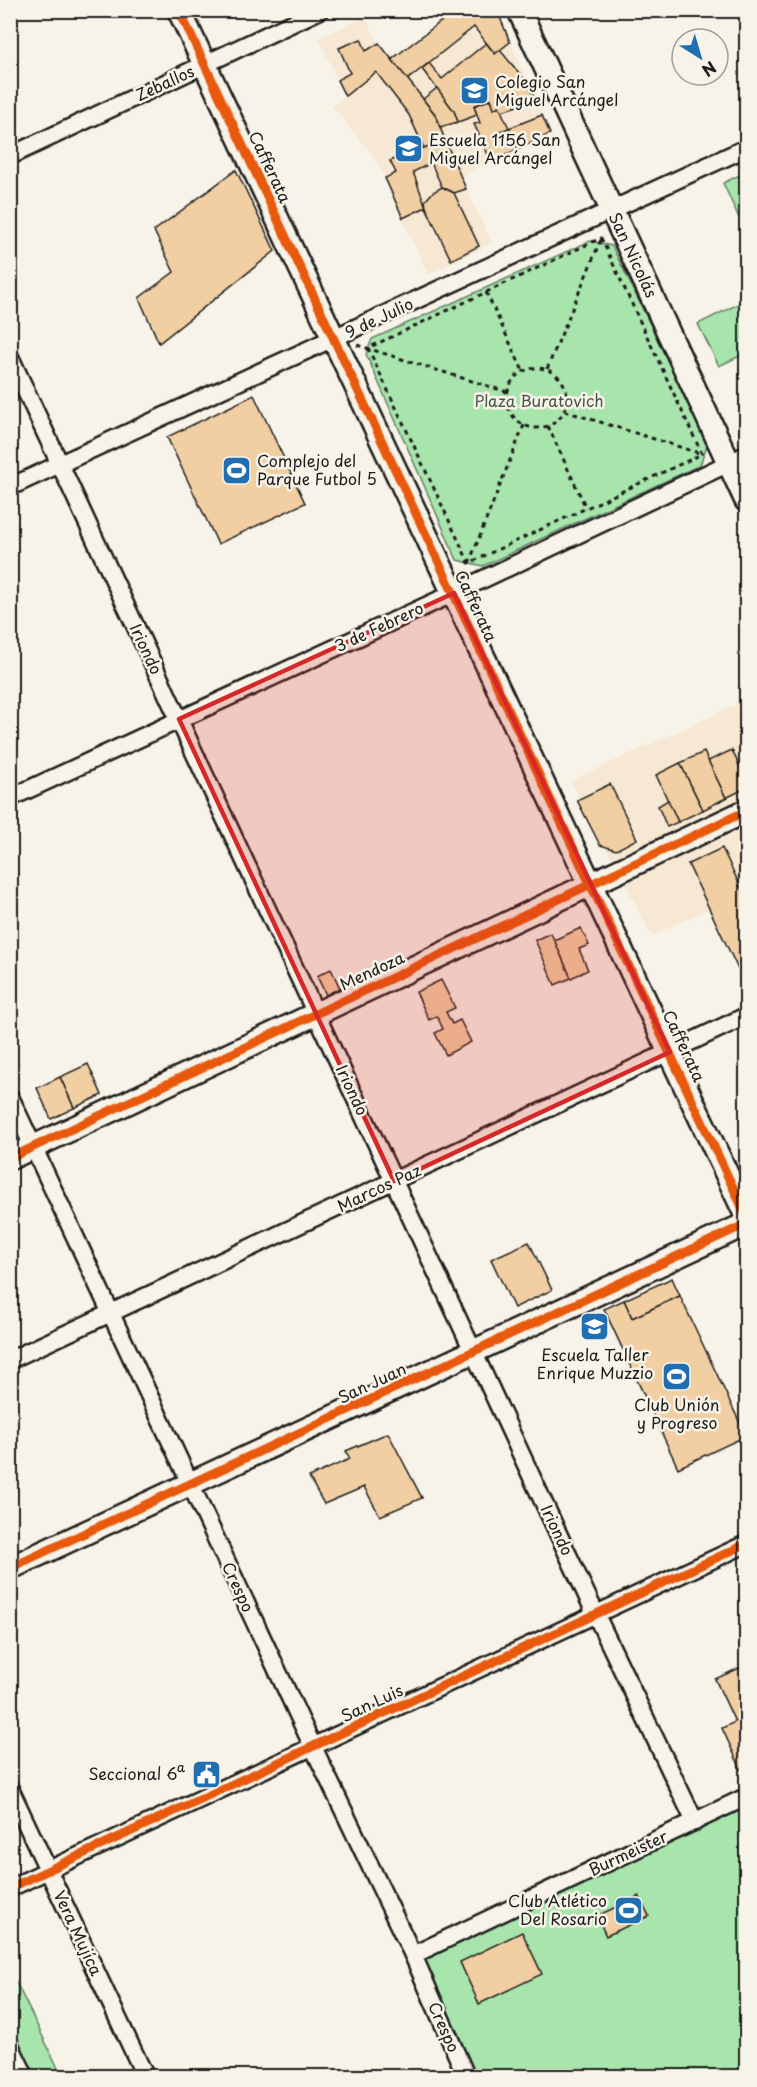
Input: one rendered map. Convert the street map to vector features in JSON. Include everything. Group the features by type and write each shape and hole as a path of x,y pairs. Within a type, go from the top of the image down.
{"main road":[{"name":"Cafferata","path":"179,10 747,1215"},
{"name":"San Nicolás","path":"519,10 612,210 738,459 747,500"},
{"name":"Mendoza","path":"10,1158 747,811"},
{"name":"San Juan","path":"10,1569 747,1224"}],"street":[{"name":"Zeballos","path":"10,156 320,10"},
{"name":"9 de Julio","path":"10,487 747,148"},
{"name":"Iriondo","path":"10,357 596,1615 695,1822"},
{"name":"3 de Febrero","path":"10,798 738,459"},
{"name":"Marcos Paz","path":"10,1360 747,1016"},
{"name":"Crespo","path":"10,1097 313,1748 413,1955 466,2076"},
{"name":"San Luis","path":"10,1888 747,1544"},
{"name":"Vera Mujíca","path":"10,1789 145,2076"},
{"name":"Burmeister","path":"413,1955 747,1797"},
{"path":"10,2045 25,2076"}],"path":[{"path":"547,369 612,210"},
{"path":"368,348 601,238"},
{"path":"601,238 702,454"},
{"path":"486,292 523,371"},
{"path":"334,339 507,392"},
{"path":"368,348 469,563"},
{"path":"538,367 547,369 555,372 566,386 568,394 565,411 555,423 536,429 524,425 512,415 507,392 515,376 523,371 538,367"},
{"path":"565,411 702,454 738,459"},
{"path":"469,563 524,425"},
{"path":"548,426 586,508"},
{"path":"469,563 702,454"}],"highlighted area":[{"path":"454,593 670,1052 394,1181 179,719"}],"shaded area":[{"path":"497,11 550,134 460,176 492,243 428,275 375,158 332,106 345,96 319,38 365,17 391,60"},
{"path":"746,700 746,890 652,936 571,781"}],"green space":[{"path":"746,172 746,233 723,183"},
{"name":"Plaza Buratovich","path":"590,241 612,246 708,443 700,465 483,566 457,560 366,354 372,339"},
{"path":"746,300 746,353 719,366 698,324"},
{"name":"Club Atlético Del Rosario","path":"746,1797 746,2076 466,2076 413,1955"},
{"path":"10,1970 62,2076 34,2076 11,2029"}],"building":[{"path":"456,10 497,10 510,42 495,54 474,27 407,80 391,60"},
{"path":"361,39 366,51 379,43 435,114 445,140 424,148 409,115 376,72 345,96 337,80 350,73 339,48"},
{"path":"486,43 495,54 500,50 528,84 535,100 502,111 499,106 494,109 491,99 474,106 477,115 458,122 454,111 422,69 429,63 442,79"},
{"path":"437,88 454,111 458,122 440,127 435,114 423,99"},
{"path":"491,99 494,109 499,106 509,128 498,132 506,146 515,142 518,149 491,161 474,124 480,123 474,106"},
{"path":"542,115 550,134 518,149 509,128"},
{"path":"445,140 466,189 454,193 442,187 431,163 413,172 426,207 403,218 385,178 396,173 390,161"},
{"path":"236,170 275,251 159,343 139,298 174,272 154,231"},
{"path":"442,187 454,193 479,246 451,260 425,201 433,192"},
{"name":"Complejo del Parque Futbol 5","path":"254,395 305,503 218,544 167,437"},
{"path":"732,750 746,780 746,788 726,798 708,761"},
{"path":"704,752 726,798 703,810 680,763"},
{"path":"680,763 703,810 678,822 656,775"},
{"path":"610,784 637,839 616,850 600,845 577,800"},
{"path":"668,800 678,822 667,827 658,806"},
{"path":"722,848 746,898 746,986 688,864"},
{"path":"581,928 589,945 579,949 588,970 571,978 554,940"},
{"path":"551,933 571,978 555,985 535,940"},
{"path":"331,969 340,988 326,995 317,976"},
{"path":"441,980 455,1008 446,1012 452,1024 460,1020 471,1042 446,1055 435,1033 443,1029 437,1016 429,1020 416,992"},
{"path":"88,1064 102,1095 74,1108 60,1077"},
{"path":"60,1077 74,1108 51,1119 37,1088"},
{"path":"529,1242 552,1290 514,1308 491,1259"},
{"path":"672,1278 680,1296 632,1318 624,1300"},
{"name":"Club Unión y Progreso","path":"680,1296 746,1436 678,1468 604,1309 624,1300 632,1318"},
{"path":"388,1433 422,1498 380,1516 364,1487 324,1504 309,1477 350,1459 346,1451"},
{"path":"746,1665 746,1780 722,1728 735,1722 715,1679"},
{"path":"639,1896 649,1916 606,1936 597,1916"},
{"path":"522,1932 542,1974 479,2004 460,1962"}],"cycle path":[{"path":"179,10 746,1215"},
{"path":"10,1158 746,811"},
{"path":"10,1568 746,1224"},
{"path":"10,1888 746,1544"}],"place":[{"name":"Colegio San Miguel Arcángel","path":"474,91"},
{"name":"Escuela 1156 San Miguel Arcángel","path":"408,149"},
{"name":"Complejo del Parque Futbol 5","path":"236,470"},
{"name":"Escuela Taller Enrique Muzzio","path":"595,1327"},
{"name":"Club Unión y Progreso","path":"677,1377"},
{"name":"Seccional 6ª","path":"206,1774"},
{"name":"Club Atlético Del Rosario","path":"628,1910"}]}
